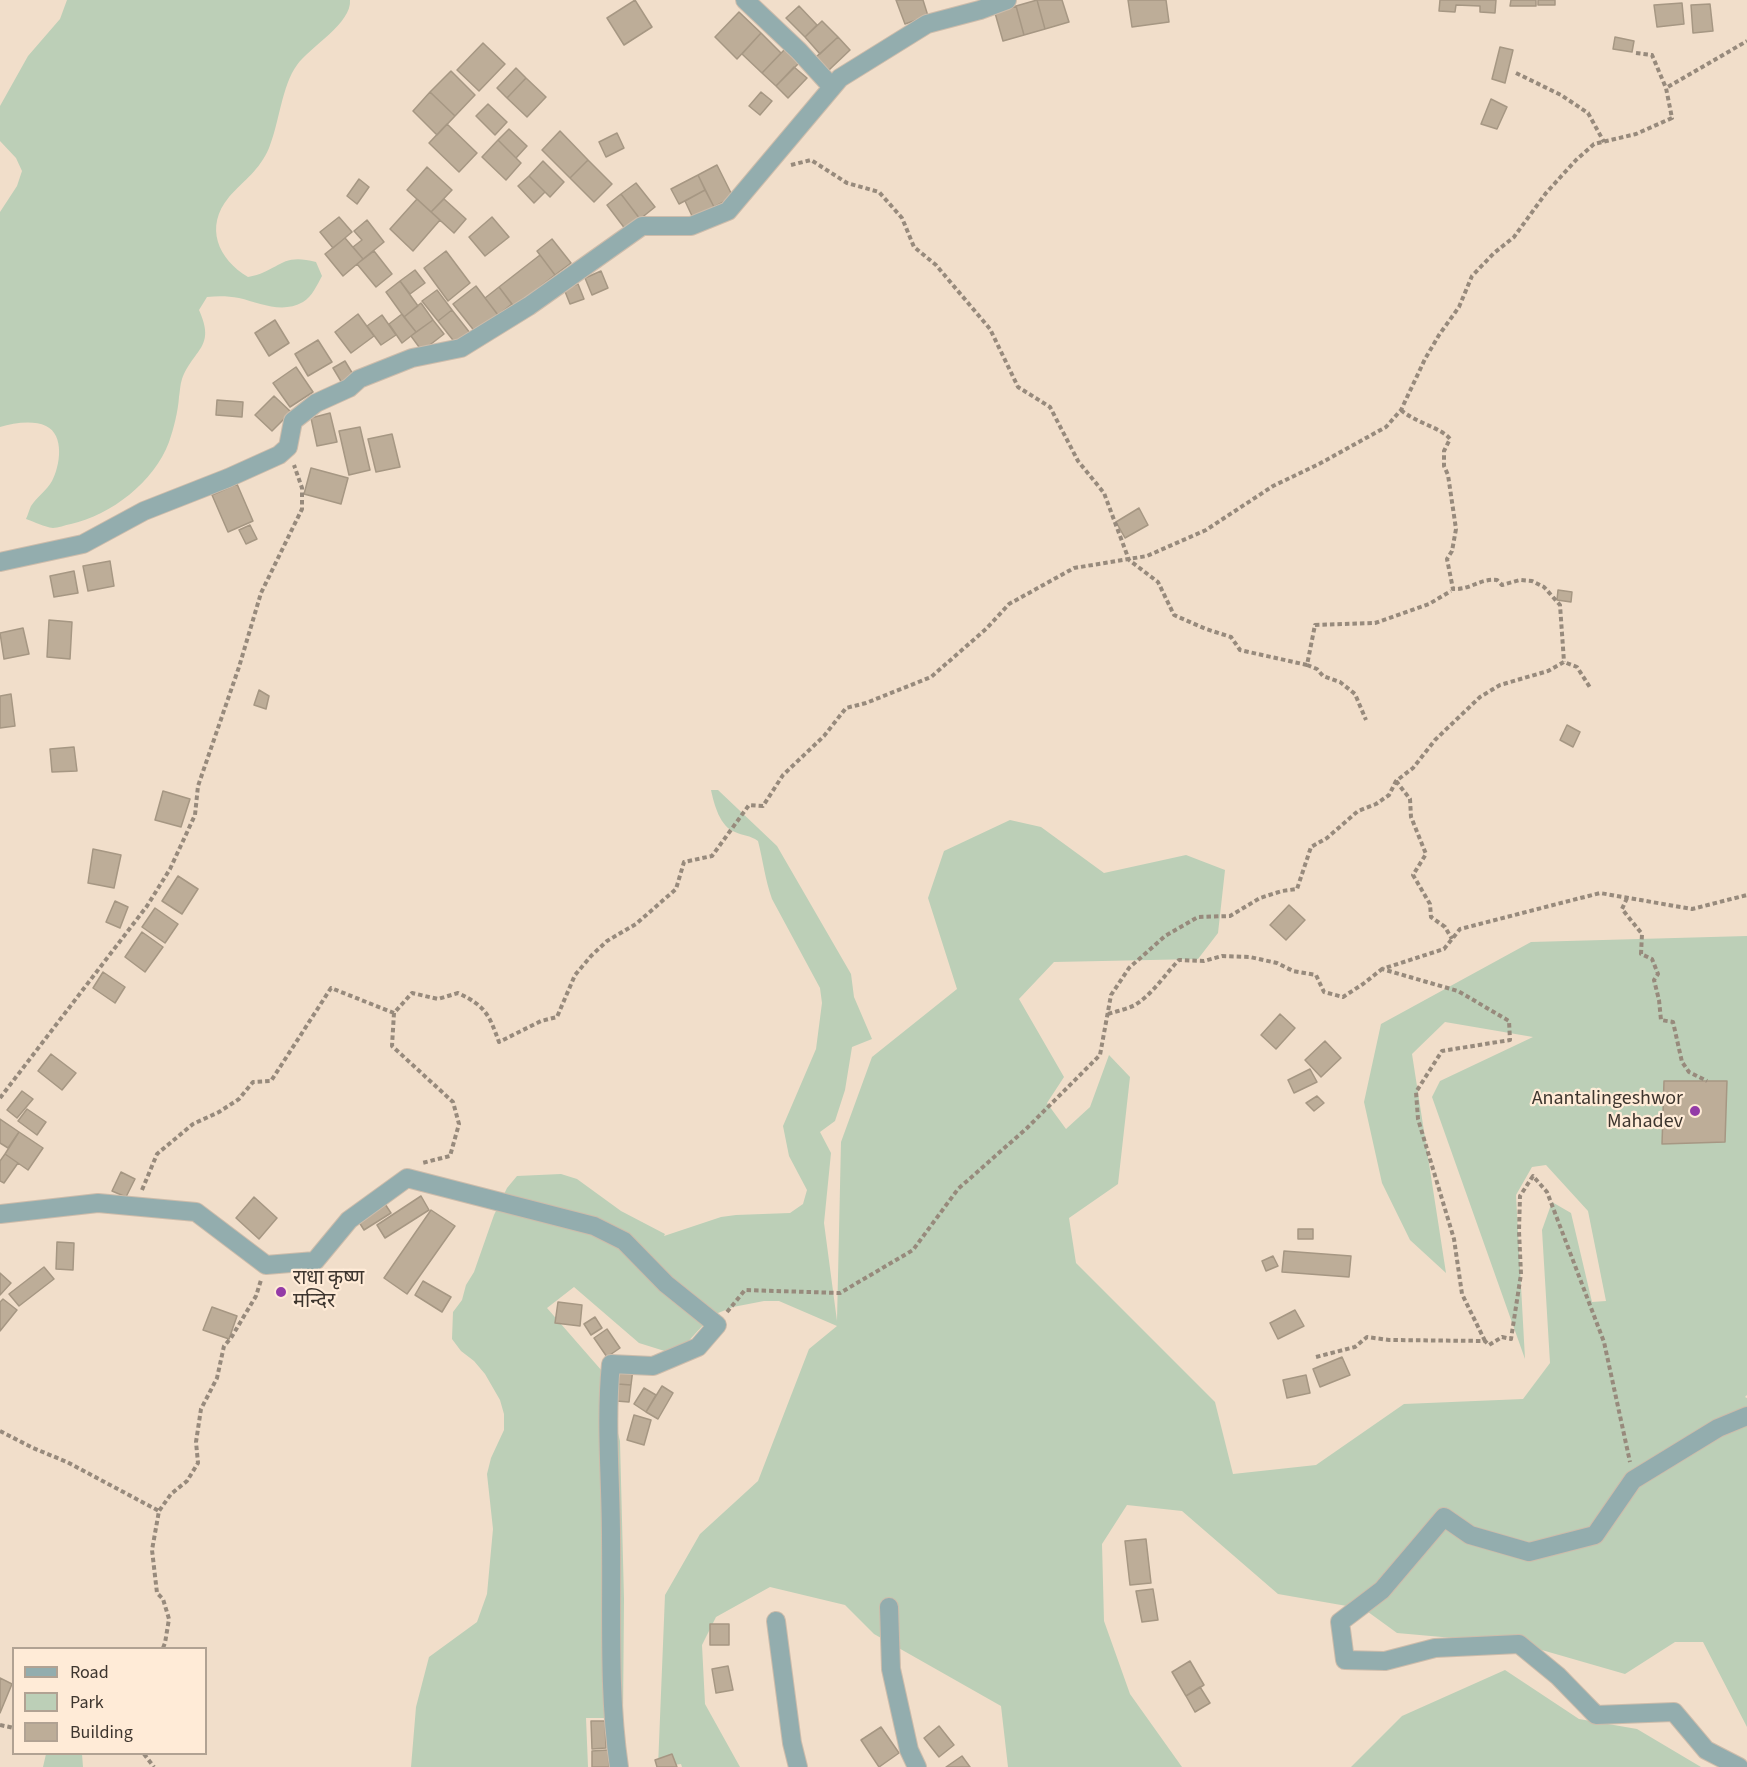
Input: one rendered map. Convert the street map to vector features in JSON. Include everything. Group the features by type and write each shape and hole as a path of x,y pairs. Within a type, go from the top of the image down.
{"street":[{"path":"745,0 799,51 832,87"},
{"path":"0,562 83,544 144,511 279,455 288,447 293,421 316,403 349,388 359,379 412,358 461,348 528,306 642,225 691,226 728,211 840,78 927,24 980,10 1007,0"},
{"path":"0,1214 98,1203 196,1212 266,1265 315,1261 349,1220 407,1178 594,1226 624,1241 666,1284 717,1325 698,1347 652,1366 611,1364 608,1399 611,1467 613,1718 619,1767"},
{"path":"1738,1767 1706,1750 1674,1712 1596,1715 1558,1677 1519,1644 1435,1648 1385,1661 1345,1660 1340,1622 1382,1590 1444,1516 1470,1535 1529,1552 1595,1535 1634,1480 1718,1428 1747,1416"},
{"path":"889,1607 891,1669 909,1750 916,1767"},
{"path":"776,1621 792,1743 798,1767"}],"path":[{"path":"1666,88 1747,41"},
{"path":"420,1181 421,1164 450,1156 459,1124 453,1102 392,1046 394,1013 412,993 438,999 458,993 473,1000 489,1015 499,1042 541,1021 557,1017 575,975 591,956 607,941 636,924 676,889 684,862 711,856 749,805 763,806 783,775 824,736 846,708 866,703 931,677 986,629 1009,604 1050,580 1074,568 1147,556 1206,530 1273,486 1360,443 1386,426 1401,410 1439,334 1459,307 1472,276 1494,253 1514,237 1546,194 1576,160 1594,144 1636,134 1672,117 1666,88 1652,55 1636,53"},
{"path":"1516,73 1561,95 1588,113 1604,142"},
{"path":"784,167 811,160 847,183 879,192 902,218 914,247 936,265 990,329 1018,387 1050,407 1078,460 1104,493 1129,560 1158,582 1174,615 1231,637 1240,650 1317,669 1323,676 1340,682 1355,694 1366,720"},
{"path":"1401,410 1409,417 1446,432 1450,439 1444,452 1456,530 1452,552 1447,559 1453,589 1465,590 1486,579 1497,580 1502,585 1520,580 1532,581 1544,587 1560,605 1564,662"},
{"path":"0,1098 147,906 171,868 195,815 198,786 261,593 302,509 302,488 288,447"},
{"path":"1307,665 1316,625 1375,623 1429,604 1451,591"},
{"path":"717,1325 745,1290 840,1293 913,1250 958,1189 1027,1128 1100,1055 1111,995 1129,968 1165,936 1198,917 1230,916 1260,898 1297,889 1311,847 1327,838 1358,811 1376,804 1389,795 1396,781 1413,768 1435,740 1480,697 1500,685 1548,671 1564,662"},
{"path":"1564,662 1577,667 1591,689"},
{"path":"1396,781 1410,799 1411,817 1426,854 1413,875 1430,904 1431,917 1445,927 1452,939"},
{"path":"1108,1014 1134,1006 1149,995 1163,975 1179,960 1204,961 1222,956 1250,957 1277,963 1293,971 1316,975 1324,992 1343,997 1382,969 1444,949 1460,929 1600,893 1692,909 1747,895"},
{"path":"1627,898 1622,909 1642,934 1641,954 1652,959 1658,974 1654,980 1661,1020 1673,1022 1682,1062 1689,1072 1707,1081"},
{"path":"1382,969 1458,991 1509,1021 1510,1040 1442,1051 1416,1092 1418,1119 1454,1239 1462,1294 1489,1345 1502,1337 1511,1339 1521,1274 1520,1196 1533,1176 1547,1192 1604,1342 1634,1480"},
{"path":"135,1206 157,1154 193,1124 219,1112 238,1099 253,1082 271,1081 331,988 394,1013"},
{"path":"163,1647 169,1619 163,1599 158,1593 152,1550 159,1511 171,1494 187,1481 198,1463 196,1442 201,1409 218,1378 224,1346 256,1296 266,1265"},
{"path":"1316,1357 1355,1347 1367,1337 1389,1340 1485,1341"},
{"path":"0,1431 67,1462 159,1511"},
{"path":"145,1755 154,1767"}],"green space":[{"path":"67,0 350,0 349,9 338,26 303,58 292,73 265,156 256,169 229,197 221,208 217,220 216,231 222,252 238,270 248,277 287,261 304,260 316,262 322,276 316,287 306,300 287,307 271,306 235,297 207,297 199,310 204,323 204,340 182,379 177,414 171,437 162,457 142,483 116,505 86,520 53,528 26,519 31,506 55,475 59,459 56,436 46,426 35,423 17,423 0,427 0,212 17,186 22,171 16,158 0,141 0,106 28,56 60,19"},
{"path":"711,790 718,790 777,846 851,974 854,997 872,1039 852,1047 845,1090 835,1121 820,1132 831,1153 824,1223 837,1321 841,1142 872,1057 957,989 928,898 944,851 1010,820 1041,827 1104,873 1186,855 1225,870 1218,933 1198,959 1054,962 1019,999 1064,1077 1047,1103 1066,1129 1090,1107 1109,1055 1130,1077 1118,1184 1069,1218 1076,1263 1215,1402 1233,1474 1316,1465 1404,1404 1523,1399 1550,1363 1542,1230 1552,1202 1571,1213 1592,1302 1606,1301 1588,1211 1546,1165 1532,1167 1516,1195 1525,1359 1432,1097 1440,1081 1533,1037 1445,1022 1412,1054 1446,1273 1410,1240 1382,1183 1364,1102 1381,1024 1531,942 1747,936 1747,1395 1745,1397 1747,1398 1747,1727 1703,1642 1675,1642 1625,1674 1521,1644 1397,1633 1364,1609 1278,1594 1182,1511 1127,1505 1102,1544 1104,1621 1130,1694 1182,1767 1008,1767 1001,1706 874,1634 845,1605 770,1587 716,1617 702,1645 705,1704 740,1767 682,1767 681,1764 658,1767 665,1595 700,1534 758,1481 809,1349 837,1326 779,1301 764,1301 733,1307 718,1313 705,1323 684,1346 671,1353 639,1343 574,1287 547,1308 602,1371 620,1441 624,1599 623,1718 586,1718 588,1767 411,1767 416,1707 429,1657 477,1622 487,1594 493,1529 487,1474 491,1458 504,1430 504,1414 500,1400 485,1374 452,1339 453,1312 462,1300 494,1215 507,1188 517,1176 561,1174 577,1179 621,1211 665,1234 664,1236 721,1217 790,1213 803,1204 807,1190 789,1156 783,1126 816,1049 822,1003 820,988 772,899 758,841 735,832 725,825 716,808"},
{"path":"1505,1670 1579,1719 1637,1729 1701,1767 1351,1767 1402,1716"},
{"path":"46,1755 82,1755 83,1767 43,1767"}],"building":[{"path":"635,0 652,27 624,45 607,18"},
{"path":"896,0 923,0 928,16 905,24"},
{"path":"1037,0 1062,0 1069,22 1045,29"},
{"path":"1037,0 1045,29 1024,35 1016,6"},
{"path":"1128,0 1166,0 1169,22 1132,27"},
{"path":"1440,0 1496,0 1495,13 1480,12 1480,6 1456,5 1455,12 1439,11"},
{"path":"1511,0 1536,0 1536,6 1510,6"},
{"path":"1538,0 1555,0 1555,5 1538,5"},
{"path":"1682,3 1684,24 1657,27 1654,5"},
{"path":"1710,4 1713,31 1693,33 1691,5"},
{"path":"799,6 817,25 805,37 786,18"},
{"path":"1016,6 1024,35 1003,41 995,13"},
{"path":"739,12 761,33 737,59 715,37"},
{"path":"822,21 838,37 820,54 805,37"},
{"path":"761,33 781,53 762,73 742,54"},
{"path":"838,37 850,50 829,70 816,57"},
{"path":"1615,37 1634,41 1632,52 1613,49"},
{"path":"483,43 505,64 479,91 457,70"},
{"path":"1500,47 1513,50 1505,83 1492,79"},
{"path":"786,48 800,62 776,86 762,73"},
{"path":"794,67 807,78 788,98 776,86"},
{"path":"516,68 526,78 507,98 497,88"},
{"path":"451,71 475,95 455,116 430,92"},
{"path":"526,78 546,97 527,117 507,98"},
{"path":"430,92 455,116 437,135 413,111"},
{"path":"761,92 772,101 760,115 749,106"},
{"path":"1491,99 1507,107 1497,129 1481,124"},
{"path":"488,104 507,122 495,135 476,116"},
{"path":"447,124 477,153 459,172 429,143"},
{"path":"509,129 527,146 516,158 498,140"},
{"path":"560,131 588,160 570,178 542,150"},
{"path":"617,133 624,148 606,157 599,142"},
{"path":"498,140 521,163 506,180 482,157"},
{"path":"588,160 612,184 594,202 570,178"},
{"path":"543,161 564,182 550,197 529,176"},
{"path":"717,165 733,197 714,207 698,175"},
{"path":"427,167 452,190 431,212 407,190"},
{"path":"698,175 705,190 679,204 671,189"},
{"path":"529,176 545,192 534,203 518,186"},
{"path":"359,179 369,187 357,204 347,196"},
{"path":"636,183 655,207 640,219 621,194"},
{"path":"705,190 714,207 693,218 685,201"},
{"path":"621,194 640,219 626,230 607,205"},
{"path":"417,199 440,220 413,251 390,229"},
{"path":"444,199 466,219 454,233 431,212"},
{"path":"339,217 352,232 333,248 320,232"},
{"path":"492,217 509,237 485,256 469,237"},
{"path":"367,220 384,242 363,259 353,247 362,240 354,231"},
{"path":"345,238 363,259 343,276 325,254"},
{"path":"552,239 571,263 555,275 537,251"},
{"path":"374,251 392,274 376,287 357,264"},
{"path":"446,251 470,283 448,301 424,268"},
{"path":"540,255 555,275 514,307 499,287"},
{"path":"415,270 425,283 410,294 400,281"},
{"path":"601,271 608,288 592,295 585,278"},
{"path":"400,281 418,306 404,317 386,292"},
{"path":"578,284 584,299 570,304 564,289"},
{"path":"476,286 498,315 476,333 453,304"},
{"path":"499,287 512,304 498,315 485,298"},
{"path":"437,290 452,310 438,321 422,301"},
{"path":"421,303 433,320 416,332 404,317"},
{"path":"452,310 470,333 456,344 438,321"},
{"path":"358,314 374,336 351,353 335,332"},
{"path":"402,314 416,332 402,343 389,324"},
{"path":"382,315 396,335 381,345 367,326"},
{"path":"275,320 289,343 269,356 255,333"},
{"path":"433,320 444,334 422,351 411,336"},
{"path":"318,340 332,362 308,376 295,354"},
{"path":"345,361 354,376 342,383 333,368"},
{"path":"296,367 313,392 290,407 273,383"},
{"path":"274,396 291,412 272,431 255,415"},
{"path":"217,400 243,402 242,417 216,415"},
{"path":"330,413 337,442 317,446 311,418"},
{"path":"360,427 370,470 349,475 339,431"},
{"path":"392,434 400,467 376,472 368,439"},
{"path":"311,468 348,478 341,504 304,494"},
{"path":"237,484 253,521 228,532 212,495"},
{"path":"1139,508 1148,525 1125,538 1116,522"},
{"path":"250,525 257,539 246,544 239,530"},
{"path":"110,561 114,586 88,591 83,566"},
{"path":"74,571 78,593 54,597 50,576"},
{"path":"1558,590 1572,592 1571,602 1557,600"},
{"path":"49,620 72,622 70,659 47,657"},
{"path":"23,628 29,654 4,659 0,633"},
{"path":"259,690 269,696 266,709 254,705"},
{"path":"11,694 15,726 0,728 0,696"},
{"path":"1567,725 1580,732 1573,747 1560,740"},
{"path":"74,747 77,771 52,772 50,749"},
{"path":"163,791 190,799 181,827 155,820"},
{"path":"93,849 121,855 114,888 88,883"},
{"path":"178,876 198,889 182,914 162,901"},
{"path":"115,901 128,907 120,928 106,922"},
{"path":"1289,905 1305,920 1286,940 1270,925"},
{"path":"155,908 178,924 165,943 142,927"},
{"path":"142,932 163,947 145,972 125,957"},
{"path":"103,972 125,987 115,1003 93,988"},
{"path":"1280,1014 1295,1028 1276,1049 1261,1035"},
{"path":"1325,1041 1341,1058 1321,1077 1305,1060"},
{"path":"51,1054 76,1073 62,1090 38,1071"},
{"path":"1310,1069 1317,1082 1294,1093 1288,1080"},
{"name":"Anantalingeshwor Mahadev","path":"1664,1081 1727,1081 1725,1142 1662,1144"},
{"path":"22,1091 33,1099 17,1118 7,1110"},
{"path":"1317,1096 1324,1103 1314,1111 1306,1103"},
{"path":"27,1109 46,1122 37,1135 18,1121"},
{"path":"0,1119 19,1132 8,1148 0,1143"},
{"path":"19,1132 43,1148 28,1170 5,1154"},
{"path":"5,1154 18,1163 4,1183 0,1181 0,1161"},
{"path":"121,1172 135,1179 126,1197 112,1191"},
{"path":"421,1196 429,1210 385,1238 377,1225"},
{"path":"254,1197 277,1218 259,1239 236,1218"},
{"path":"385,1204 391,1213 364,1230 359,1222"},
{"path":"431,1210 455,1226 407,1294 384,1278"},
{"path":"1298,1229 1313,1229 1313,1239 1298,1239"},
{"path":"57,1242 74,1243 73,1270 56,1269"},
{"path":"1284,1251 1351,1256 1349,1277 1282,1272"},
{"path":"1273,1256 1278,1266 1266,1271 1262,1261"},
{"path":"44,1267 54,1279 19,1306 9,1294"},
{"path":"0,1273 11,1283 0,1295"},
{"path":"423,1281 451,1297 442,1312 415,1295"},
{"path":"3,1299 17,1310 0,1331 0,1302"},
{"path":"558,1302 582,1305 580,1326 555,1323"},
{"path":"212,1307 237,1316 229,1339 203,1330"},
{"path":"1295,1310 1304,1326 1278,1339 1270,1323"},
{"path":"595,1317 602,1328 591,1335 584,1324"},
{"path":"607,1329 620,1348 607,1357 594,1338"},
{"path":"1342,1357 1350,1375 1320,1387 1313,1369"},
{"path":"620,1368 633,1369 631,1385 618,1384"},
{"path":"1306,1375 1310,1393 1287,1398 1283,1380"},
{"path":"618,1384 631,1385 629,1402 616,1401"},
{"path":"662,1386 673,1393 658,1419 646,1412"},
{"path":"644,1388 656,1395 646,1412 634,1404"},
{"path":"634,1415 651,1420 644,1445 627,1440"},
{"path":"1146,1539 1151,1583 1130,1585 1125,1541"},
{"path":"1153,1589 1158,1620 1142,1622 1136,1591"},
{"path":"710,1624 729,1624 729,1645 710,1645"},
{"path":"1190,1661 1204,1685 1186,1696 1172,1672"},
{"path":"728,1666 733,1690 716,1693 712,1669"},
{"path":"0,1678 12,1684 0,1713"},
{"path":"1200,1687 1210,1703 1195,1712 1186,1696"},
{"path":"591,1721 605,1721 606,1748 592,1749"},
{"path":"939,1726 954,1745 939,1757 924,1738"},
{"path":"881,1727 899,1753 879,1767 861,1740"},
{"path":"608,1750 609,1767 592,1767 592,1751"},
{"path":"672,1754 677,1767 657,1767 655,1760"},
{"path":"962,1756 970,1767 946,1767"}],"place":[{"name":"Anantalingeshwor Mahadev","path":"1695,1111"},
{"name":"राधा कृष्ण मन्दिर","path":"281,1292"}]}
